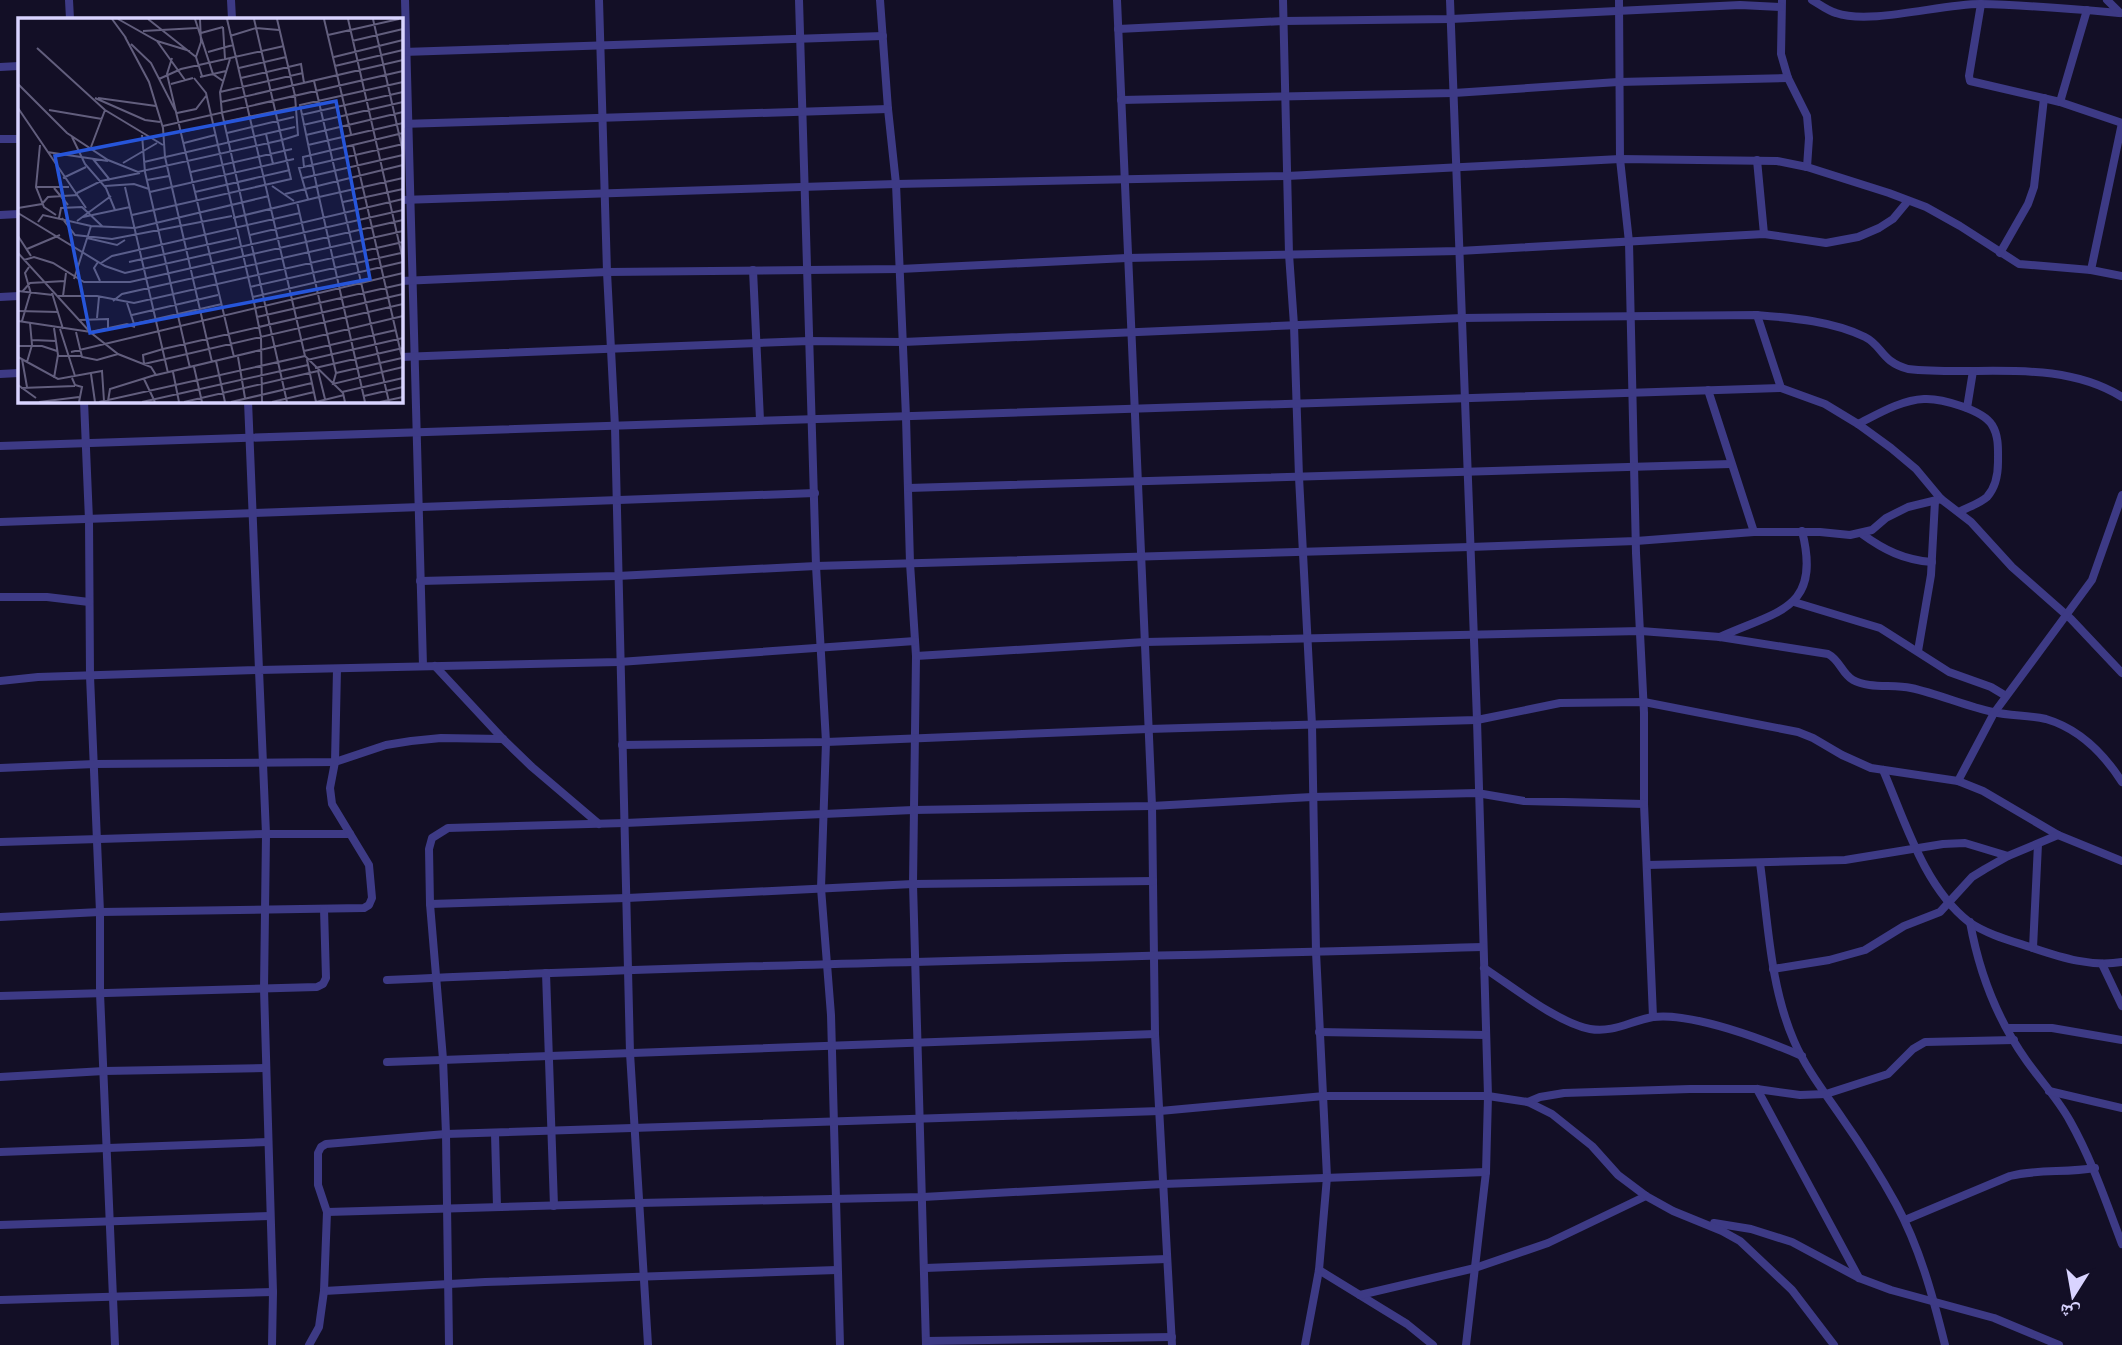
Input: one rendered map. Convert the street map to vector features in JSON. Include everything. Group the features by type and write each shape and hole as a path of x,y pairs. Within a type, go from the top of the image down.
{"street":[{"path":"69,0 70,18"},
{"path":"231,0 232,18"},
{"path":"405,0 404,124 411,199 423,666"},
{"path":"599,0 607,272 615,426 630,1053 648,1345"},
{"path":"799,0 816,566 826,742 821,888 832,1047 840,1345"},
{"path":"880,0 896,184 916,656 913,884 926,1343 1172,1341 1156,1034 1152,806 1117,0"},
{"path":"1283,0 1289,254 1312,725 1316,952 1326,1177 1319,1270 1305,1345"},
{"path":"1450,0 1488,1096 1486,1171 1466,1345"},
{"path":"1619,0 1620,159 1629,242 1636,541 1644,702 1644,804 1653,1017"},
{"path":"1812,0 1836,14 1858,16 1881,16 1981,4 2087,10 2117,9"},
{"path":"1118,29 1283,21 1451,19 1782,3 1781,54 1788,78 1807,116 1807,167"},
{"path":"1981,4 1970,81 2060,102 2122,123 2091,270"},
{"path":"2060,102 2087,10"},
{"path":"403,52 883,36"},
{"path":"0,67 18,66"},
{"path":"1121,100 1454,93 1618,82 1788,78"},
{"path":"2000,253 2028,204 2034,187 2044,98"},
{"path":"404,124 888,109"},
{"path":"0,139 18,139"},
{"path":"402,200 896,184 1287,176 1620,159 1757,160 1807,167 1926,207 2019,264 2091,270 2122,276"},
{"path":"1757,160 1764,234"},
{"path":"402,281 607,272 900,269 1127,258 1460,251 1764,234 1810,242 1840,242 1879,228 1893,219 1908,201"},
{"path":"0,215 18,214"},
{"path":"753,270 760,420"},
{"path":"0,297 18,296"},
{"path":"1757,315 1781,388"},
{"path":"402,357 809,341 903,342 1462,317 1757,315 1801,319 1866,337 1889,362 1908,369 2065,374 2090,381 2122,397"},
{"path":"1967,408 1973,371"},
{"path":"0,374 18,373"},
{"path":"0,446 1781,388 1825,404 1858,424 1916,469 1938,500 1971,522 2012,566 2066,614 2122,673"},
{"path":"1708,390 1754,532"},
{"path":"1858,424 1906,402 1922,399 1934,399 1967,408 1983,416 1992,425 1997,439 1998,473 1995,485 1979,503 1958,512"},
{"path":"84,402 89,520 90,676 100,912 100,993 115,1345"},
{"path":"248,402 266,834 264,989 274,1292 272,1345"},
{"path":"908,488 1731,464"},
{"path":"0,522 815,493"},
{"path":"1958,780 1994,713 2092,580 2122,495"},
{"path":"420,581 1636,541 1754,532 1862,534 1896,512 1938,500"},
{"path":"1918,651 1932,562 1938,500"},
{"path":"1720,637 1783,611 1794,603 1803,587 1807,572 1808,560 1802,531"},
{"path":"1862,534 1901,557 1932,562"},
{"path":"0,597 47,597 89,602"},
{"path":"1794,603 1869,623 1957,676 1991,687 2006,696"},
{"path":"916,656 1145,642 1307,636 1641,631 1720,637 1828,654 1835,657 1852,680 1861,683 1908,687 1994,713 2046,719 2067,727 2087,741 2108,761 2122,782"},
{"path":"0,681 38,677 259,670 619,662 915,641"},
{"path":"435,666 532,767 599,824"},
{"path":"0,917 100,912 364,908 369,905 372,898 369,865 330,797 335,762 337,669"},
{"path":"622,744 826,742 1147,729 1477,720 1560,703 1644,702 1798,733 1813,738 1857,762 1883,770 1958,780 1983,791 2058,835 2122,861"},
{"path":"0,768 95,764 335,762 411,741 441,738 503,739"},
{"path":"1883,770 1916,847 1935,882 1950,903 1970,922 1997,936 2057,957 2102,964 2122,962"},
{"path":"449,1345 443,1059 430,904 429,849 432,838 448,828 913,810 1152,806 1312,797 1477,793 1524,801 1644,804"},
{"path":"0,842 350,834"},
{"path":"1773,969 1829,960 1865,950 1904,926 1940,912 1972,877 2008,856 2058,835"},
{"path":"1647,865 1845,860 1916,847 1965,843 2008,856"},
{"path":"2033,948 2038,844"},
{"path":"1760,863 1773,969 1782,1005 1802,1056 1905,1220 1935,1303 1945,1345"},
{"path":"430,904 627,898 913,884 1153,881"},
{"path":"0,996 317,987 323,984 326,978 324,909"},
{"path":"1970,922 1983,976 2007,1028 2069,1118 2095,1168 2122,1244"},
{"path":"387,980 915,961 1483,947"},
{"path":"2102,964 2122,1006"},
{"path":"1484,968 1554,1013 1588,1029 1614,1029 1653,1017 1693,1021 1754,1035 1802,1056"},
{"path":"546,973 554,1206"},
{"path":"2007,1028 2071,1030 2122,1040"},
{"path":"1319,1032 1486,1035"},
{"path":"387,1062 1156,1034"},
{"path":"1528,1102 1564,1093 1690,1088 1757,1089 1800,1095 1826,1094 1888,1074 1913,1049 1925,1042 2014,1040"},
{"path":"0,1077 104,1070 266,1068"},
{"path":"1757,1089 1859,1278"},
{"path":"2049,1091 2122,1108"},
{"path":"309,1345 319,1327 324,1291 327,1212 318,1190 318,1153 326,1144 553,1130 1160,1111 1324,1096 1488,1096 1528,1102 1552,1114 1592,1146 1618,1175 1646,1196 1672,1211 1700,1221 1740,1241 1792,1290 1834,1345"},
{"path":"495,1134 497,1207"},
{"path":"0,1152 268,1142"},
{"path":"1905,1220 2024,1172 2066,1172 2095,1168"},
{"path":"327,1212 923,1198 1163,1184 1486,1171"},
{"path":"1360,1295 1475,1268 1548,1242 1646,1196"},
{"path":"0,1225 270,1216"},
{"path":"1700,1221 1751,1229 1792,1242 1859,1278 1891,1290 1994,1318 2059,1345"},
{"path":"925,1268 1167,1259"},
{"path":"324,1291 837,1270"},
{"path":"1319,1270 1407,1324 1433,1345"},
{"path":"0,1300 274,1292"}]}
